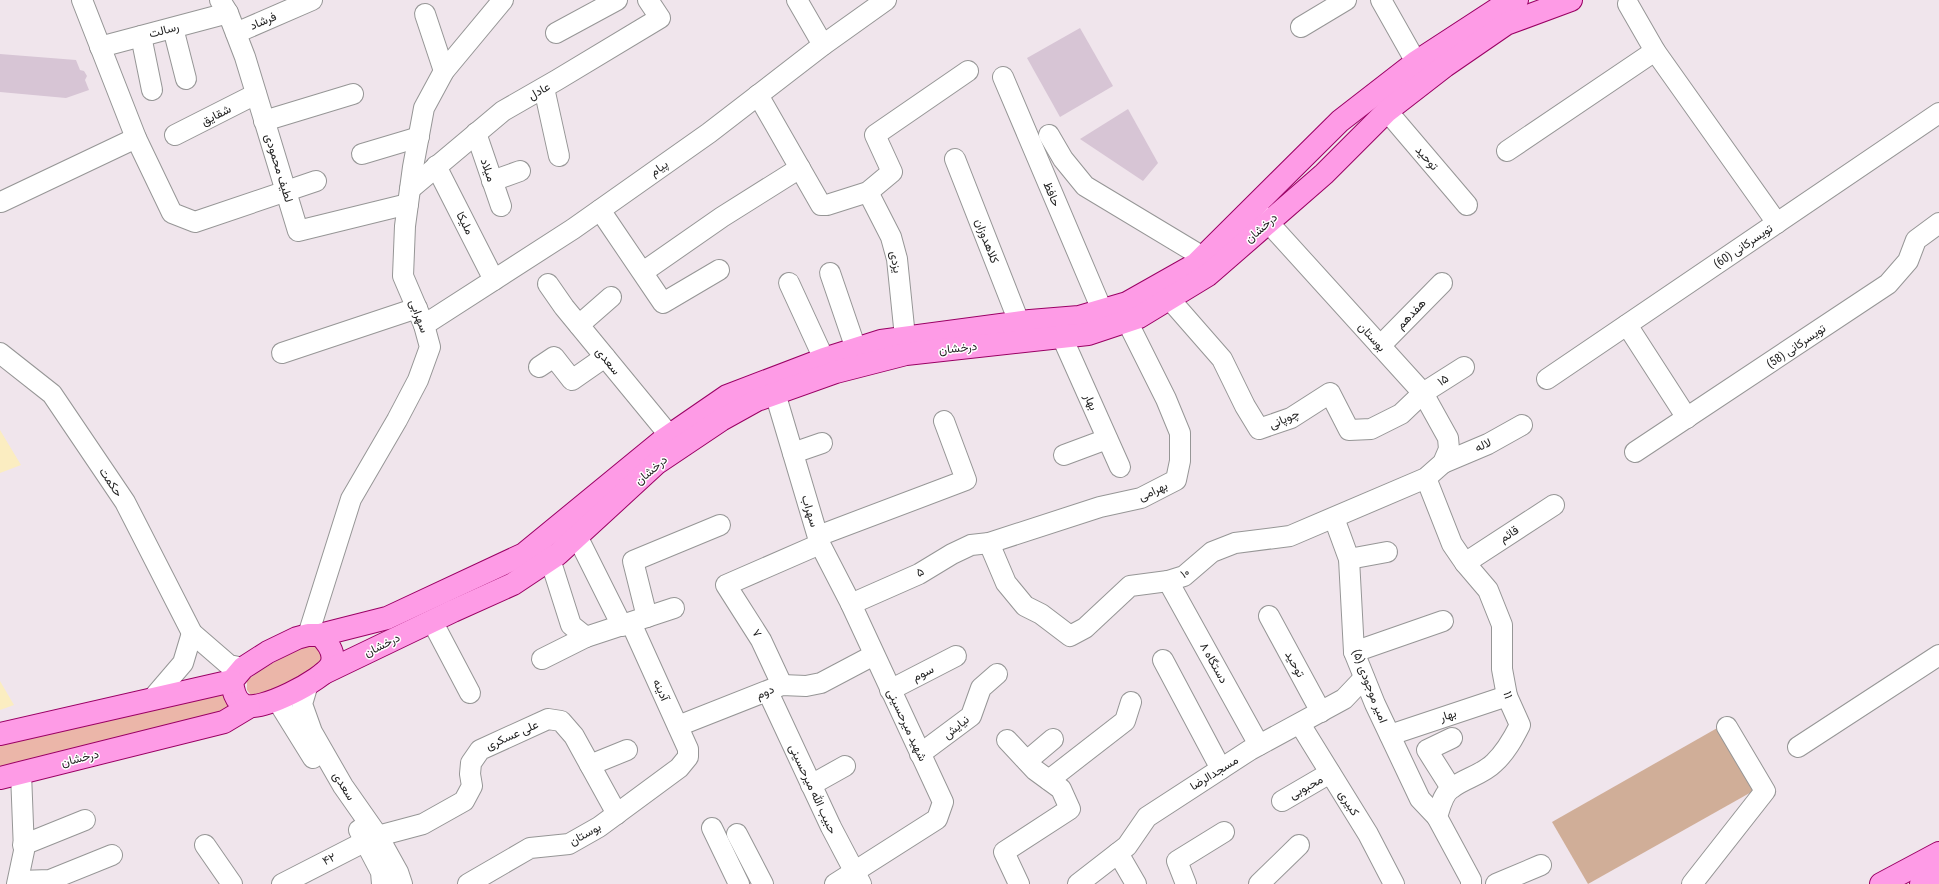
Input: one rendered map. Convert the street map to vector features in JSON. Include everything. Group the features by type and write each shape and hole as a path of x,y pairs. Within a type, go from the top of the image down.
{"main road":[{"name":"درخشان","path":"0,778 224,722 249,707 277,700 432,621 514,584 550,559 657,463 721,420 756,400 772,386 824,359 881,341 905,337 1019,322 1079,317 1163,292 1208,274 1340,121 1416,62 1504,4 1517,0"},
{"name":"درخشان","path":"237,675 268,652 314,635 387,618 524,554 670,436 726,396 836,372 906,354 1088,334 1139,318 1163,292 1203,257 1261,214 1324,174 1387,111 1445,66 1506,24 1571,0"},
{"path":"314,635 329,646 333,660 331,666 316,679"},
{"path":"0,734 153,698 237,675 236,697 242,705 249,707"},
{"path":"1881,884 1939,853"}],"street":[{"path":"82,0 136,138 172,213 195,222 316,181"},
{"name":"فرشاد","path":"236,33 292,4 312,0"},
{"name":"سهرابی","path":"314,635 351,499 397,420 420,373 430,347 420,316 403,276 405,226 424,108 444,72 503,0"},
{"path":"556,32 618,0"},
{"name":"عادل","path":"409,196 436,166 503,111 660,18 648,0"},
{"path":"797,0 823,45"},
{"name":"پیام","path":"282,353 420,316 494,280 600,210 702,138 823,45 886,0"},
{"path":"1301,27 1346,0"},
{"path":"1381,0 1416,62"},
{"path":"1628,4 1655,51 1777,223"},
{"name":"رسالت","path":"100,47 173,28 224,6"},
{"name":"لطیف محمودی","path":"224,6 236,33 298,231 409,196"},
{"path":"425,14 444,72"},
{"path":"173,28 186,79"},
{"path":"141,36 152,90"},
{"path":"1507,151 1655,51"},
{"path":"758,95 821,205 868,192 892,172 874,135 968,71"},
{"name":"حافظ","path":"1003,78 1102,310"},
{"path":"544,88 559,156"},
{"name":"شقایق","path":"175,135 256,94"},
{"path":"264,121 353,94"},
{"name":"توحید","path":"1387,111 1468,205"},
{"name":"تویسرکانی (60)","path":"1548,379 1939,114"},
{"name":"میلاد","path":"476,133 501,206"},
{"path":"1049,135 1063,159 1084,186 1203,257"},
{"path":"362,154 419,137"},
{"path":"1,202 136,138"},
{"name":"کلاهدوزان","path":"955,159 1019,322"},
{"name":"ملیکا","path":"436,166 494,280"},
{"path":"643,272 722,217 800,168"},
{"path":"492,181 520,171"},
{"name":"یزدی","path":"868,192 891,237 897,259 905,337"},
{"path":"600,210 663,303 719,270"},
{"name":"بوستان","path":"1261,214 1423,393 1448,438 1449,449 1443,462"},
{"name":"تویسرکانی (58)","path":"1635,452 1888,284 1908,261 1916,240 1939,223"},
{"path":"830,273 856,349"},
{"name":"هفدهم","path":"1380,346 1442,283"},
{"name":"سعدی","path":"548,284 579,325 670,436"},
{"path":"789,284 824,359"},
{"name":"چوپانی","path":"1163,292 1222,359 1245,406 1259,429 1291,418 1330,393 1350,430 1371,429 1401,414 1423,393"},
{"path":"579,325 611,297"},
{"name":"بهرامی","path":"989,543 1100,507 1141,498 1176,480 1180,461 1180,433 1166,399 1127,321"},
{"path":"1627,325 1687,418"},
{"name":"بهار","path":"1062,337 1120,467"},
{"name":"حکمت","path":"0,353 52,394 125,502 192,633"},
{"path":"540,367 554,357 572,380 605,357"},
{"name":"۱۵","path":"1423,393 1464,367"},
{"name":"سهراب","path":"726,585 819,540 772,386"},
{"path":"819,540 966,480 944,421"},
{"name":"لاله","path":"1443,462 1488,444 1522,425"},
{"path":"1064,456 1107,439"},
{"path":"793,453 822,443"},
{"path":"1426,478 1443,462"},
{"name":"۱۰","path":"989,543 1006,583 1024,606 1041,614 1070,636 1085,628 1130,586 1168,581 1184,576 1212,552 1235,542 1290,536 1426,478"},
{"name":"۱۱","path":"1426,478 1452,544 1465,563 1488,590 1502,625 1502,669 1507,696 1520,725 1509,747 1494,764 1472,779 1451,788"},
{"name":"قائم","path":"1465,563 1554,505"},
{"name":"امیر موجودی (۵)","path":"1334,518 1349,559 1354,652 1364,678 1420,799 1436,818"},
{"path":"633,622 633,561 720,526"},
{"path":"577,536 633,622"},
{"name":"شهید میرحسینی","path":"819,540 852,604 890,690 943,802 937,819 858,878 835,884"},
{"name":"۵","path":"852,604 918,574 952,554 971,545 989,543"},
{"path":"1349,559 1387,552"},
{"path":"550,559 571,624 586,638"},
{"name":"۸ دستگاه","path":"1168,581 1259,745"},
{"name":"۷","path":"726,585 762,640 775,688"},
{"path":"542,659 586,638 674,608"},
{"name":"توحید","path":"1269,616 1321,712"},
{"path":"432,621 470,693"},
{"path":"1354,652 1442,621"},
{"name":"آدینه","path":"633,622 688,749 688,757"},
{"path":"153,698 184,663 192,633 229,665 237,675"},
{"name":"دوم","path":"678,726 775,688 806,686 821,683 874,655"},
{"path":"1798,747 1939,655"},
{"name":"سوم","path":"890,690 956,656"},
{"path":"1163,660 1221,769"},
{"name":"نیایش","path":"920,754 971,716 981,688 997,674"},
{"name":"مسجدالرضا","path":"1078,884 1127,846 1147,817 1259,745 1344,699 1364,678"},
{"name":"سعدی","path":"316,679 302,704 312,732 371,839 381,872 382,884"},
{"name":"حبیب الله میرحسینی","path":"775,688 811,785 858,878"},
{"name":"بهار","path":"1390,735 1507,696"},
{"name":"سعدی","path":"277,700 354,819 398,872 402,884"},
{"path":"1049,780 1125,720 1131,702"},
{"name":"علی عسکری","path":"371,839 423,824 464,801 472,786 470,774 471,763 480,750 548,720 561,721 574,736 617,814"},
{"name":"کبیری","path":"1300,724 1368,834 1394,884"},
{"path":"1692,884 1765,791 1727,727"},
{"path":"1452,738 1427,750 1451,788 1444,798 1436,818 1471,880 1471,884"},
{"path":"1027,761 1053,739"},
{"path":"1006,740 1027,761 1061,789 1070,809 1004,852 1019,884"},
{"path":"590,765 627,750"},
{"name":"بوستان","path":"468,884 530,848 569,844 617,814 680,768 688,757"},
{"path":"811,785 845,766"},
{"path":"21,773 23,845 18,883 50,882 112,855"},
{"name":"محبوبی","path":"1282,801 1330,773"},
{"path":"23,845 85,820"},
{"path":"712,828 739,884"},
{"path":"1186,884 1178,862 1224,832"},
{"path":"737,834 763,884"},
{"name":"۴۲","path":"282,884 371,839"},
{"path":"205,845 232,884"},
{"path":"1259,884 1299,845"},
{"path":"1118,853 1136,884"},
{"path":"1496,884 1541,865"}],"shaded area":[{"path":"0,430 21,465 0,473"},
{"path":"308,643 319,646 325,659 320,668 254,699 247,690 247,680 271,664"},
{"path":"0,681 14,705 0,710"},
{"path":"221,689 231,709 214,716 0,769 0,741"},
{"path":"1719,727 1755,790 1588,884 1552,822"}],"building":[{"path":"1080,28 1113,86 1060,117 1027,58"},
{"path":"0,54 76,60 80,70 84,71 87,76 85,80 89,90 66,98 0,92"},
{"path":"1128,109 1158,163 1143,181 1080,139"}]}
